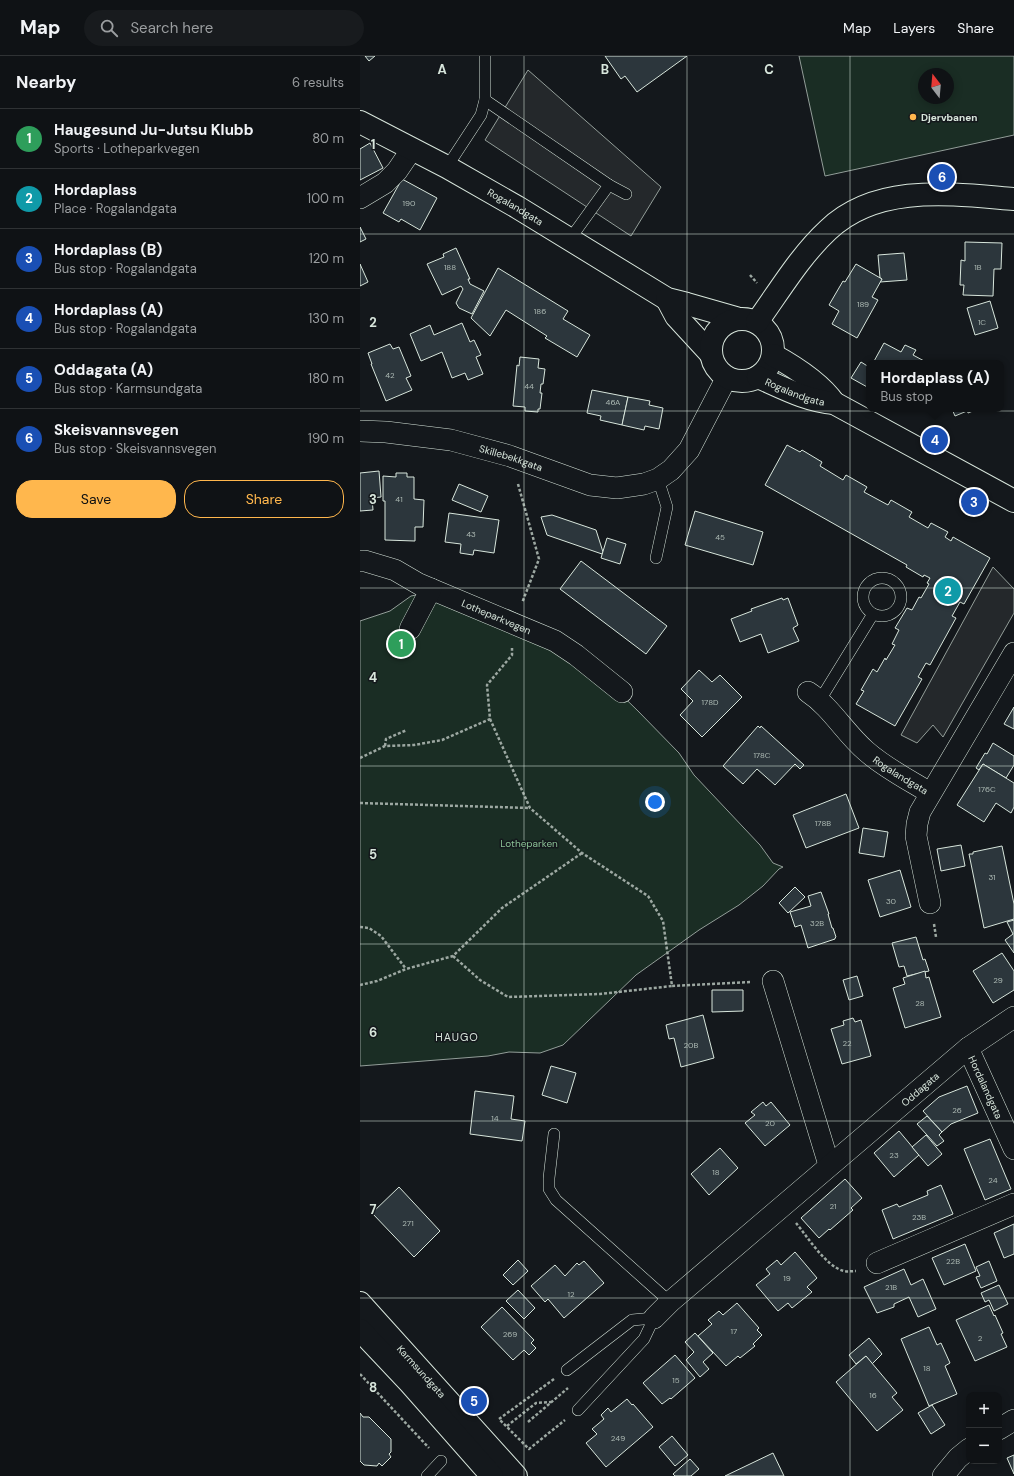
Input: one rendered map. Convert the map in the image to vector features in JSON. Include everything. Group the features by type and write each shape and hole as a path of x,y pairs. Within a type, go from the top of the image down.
{"street":[{"name":"Rogalandgata","path":"360,122 447,167 517,207 667,299 736,318"},
{"path":"360,198 385,183 397,171 412,149"},
{"path":"757,322 809,250 829,229 853,212 882,200 914,195 952,194 1014,199"},
{"name":"Rogalandgata","path":"667,299 676,316 711,354"},
{"path":"736,318 747,318 757,322 763,325 770,334 773,344 774,355 770,366 758,377 748,381 737,381 727,377 721,373 714,364 711,354 711,343 715,332 726,322 736,318"},
{"name":"Rogalandgata","path":"774,355 790,364 811,381 828,396 834,404"},
{"name":"Skillebekkgata","path":"360,431 386,432 451,440 510,456 590,485 617,488 644,484 658,479 671,470 689,450 727,377"},
{"name":"Rogalandgata","path":"758,377 802,396 820,402 834,404 1014,501"},
{"name":"Lotheparkvegen","path":"360,560 395,570 419,584 555,641 576,655 622,692"},
{"path":"410,629 431,589"},
{"name":"Rogalandgata","path":"814,696 866,751 880,762 930,793 1014,653"},
{"path":"930,793 920,812 916,836 930,903"},
{"path":"773,981 829,1165"},
{"name":"Oddagata","path":"654,1318 670,1302 782,1205 968,1048 1014,1017"},
{"name":"Hordalandgata","path":"968,1048 1014,1149"},
{"path":"877,1263 1014,1204"},
{"name":"Karmsundgata","path":"360,1303 516,1476"},
{"name":"Karmsundgata","path":"360,1330 410,1383 492,1476"},
{"path":"1002,1426 1014,1420"},
{"path":"943,1476 958,1458 966,1451"}],"lane":[{"path":"447,167 482,115 485,100 484,56"},
{"path":"485,100 626,194"},
{"path":"570,239 609,184"},
{"path":"656,558 667,507 658,479"},
{"path":"814,696 873,614"},
{"path":"554,1134 549,1189 556,1200 670,1302"},
{"path":"567,1370 632,1320 654,1318"},
{"path":"578,1410 644,1339 654,1318"},
{"path":"427,1476 442,1461"}],"path":[{"path":"518,485 539,559 514,623 512,656 487,685 490,719 530,808 582,853 648,896 663,921 672,986"},
{"path":"360,758 385,746 414,745 442,740 490,719"},
{"path":"385,746 386,739 407,730"},
{"path":"360,803 530,808"},
{"path":"360,985 406,969 453,956 502,908 582,853"},
{"path":"360,927 369,928 381,936 406,969"},
{"path":"453,956 480,980 508,997 600,994 672,986 773,981"},
{"path":"782,1205 818,1250 836,1268 849,1272 877,1263"},
{"path":"567,1370 499,1419 529,1449 578,1410"},
{"path":"360,1374 442,1461"},
{"path":"507,1426 536,1403 552,1402"}],"green space":[{"name":"Djervbanen","path":"799,56 1014,56 1014,135 825,176"},
{"name":"Lotheparken","path":"432,592 509,610 559,634 679,753 694,775 760,845 773,863 783,867 779,869 763,886 739,905 699,930 636,975 563,1045 540,1053 509,1052 488,1056 360,1066 360,621 390,611 411,596"}],"shaded area":[{"path":"528,70 661,187 631,236 485,140"},
{"path":"993,567 1014,589 1014,613 943,737 933,725 917,743 901,735"}],"building":[{"path":"365,56 375,56 369,61"},
{"path":"605,56 687,56 637,92 625,76 621,79"},
{"path":"370,143 383,168 360,180 360,149"},
{"path":"402,179 437,198 420,230 401,219 399,222 383,213"},
{"path":"360,227 366,239 360,242"},
{"path":"965,242 1002,243 1001,269 994,269 993,296 963,295 964,285 960,285 961,260 965,261"},
{"path":"456,248 470,279 468,279 470,284 484,291 472,314 459,308 456,303 463,289 461,286 442,295 427,264 444,257 443,254"},
{"path":"904,253 907,280 880,282 882,279 880,278 878,255"},
{"path":"360,264 368,282 360,286"},
{"path":"856,264 882,279 872,297 878,300 857,338 832,324 839,311 829,305 843,281 845,282"},
{"path":"498,268 568,311 563,319 590,335 577,357 545,338 547,336 506,310 490,336 471,318"},
{"path":"990,301 998,328 975,335 967,308"},
{"path":"462,323 470,342 474,340 481,355 476,357 483,374 468,380 465,373 452,378 442,352 421,361 410,334 430,325 434,335"},
{"path":"884,343 901,352 905,345 916,350 913,355 922,360 875,360"},
{"path":"390,344 393,349 399,347 411,376 406,378 412,390 386,401 368,353"},
{"path":"520,357 539,359 538,368 545,369 543,384 541,384 540,393 542,393 540,409 538,409 538,412 525,411 525,407 513,406 517,365 519,366"},
{"path":"861,362 866,365 866,386 851,378"},
{"path":"592,390 628,397 622,425 600,420 601,416 587,413"},
{"path":"628,397 650,401 649,405 663,408 659,429 645,426 644,430 622,425"},
{"path":"953,412 965,412 955,416"},
{"path":"787,445 800,452 802,450 822,462 820,466 843,480 846,475 867,487 864,492 888,505 891,500 912,512 909,517 928,528 931,523 948,532 945,537 951,541 953,537 990,558 964,604 960,602 952,616 956,618 930,665 926,663 918,677 922,679 895,726 856,704 864,691 861,690 873,669 877,672 895,645 892,644 899,630 895,628 907,608 912,610 919,597 921,598 929,584 927,583 930,578 924,575 923,577 906,567 907,565 765,485"},
{"path":"379,471 381,497 372,498 373,510 360,511 360,473"},
{"path":"396,473 407,473 407,477 414,477 414,499 424,500 423,527 415,527 415,541 385,540 385,501 383,501 383,476 396,477"},
{"path":"459,484 488,496 481,512 452,500"},
{"path":"695,511 763,532 753,565 685,545"},
{"path":"449,513 499,520 494,553 474,550 473,555 460,553 461,544 445,542"},
{"path":"552,515 596,530 603,552 602,554 547,535 541,517"},
{"path":"607,538 626,544 620,564 601,558"},
{"path":"581,561 667,626 646,654 560,589"},
{"path":"782,598 783,600 788,598 798,625 793,628 799,641 768,653 761,634 740,642 731,619 752,611 751,609"},
{"path":"699,670 712,682 720,675 742,697 702,737 680,715 693,701 681,689"},
{"path":"1014,707 1014,729 1004,724"},
{"path":"758,726 760,728 761,726 804,765 800,769 795,764 775,785 757,769 743,784 723,766"},
{"path":"993,743 1014,756 1014,765 1006,778 983,764 979,770 976,768 985,753 987,754"},
{"path":"983,764 1014,783 1014,807 1011,813 996,803 984,822 957,805"},
{"path":"846,794 859,828 806,848 793,815"},
{"path":"863,828 888,832 884,857 859,853"},
{"path":"961,845 965,866 941,871 937,849"},
{"path":"1002,846 1014,904 1014,919 984,928 969,854"},
{"path":"900,870 911,907 880,917 868,880"},
{"path":"795,887 805,897 788,913 779,903"},
{"path":"821,892 836,937 835,939 808,948 801,925 795,927 790,912 811,906 808,896"},
{"path":"1014,920 1014,953 1005,940 1013,934 1007,922"},
{"path":"916,937 923,960 925,959 929,971 907,976 904,966 899,967 892,943"},
{"path":"1002,953 1014,971 1014,990 993,1003 973,971"},
{"path":"925,971 926,978 929,977 941,1017 905,1028 893,988 905,984 903,978"},
{"path":"857,976 863,996 849,1000 843,980"},
{"path":"712,990 743,990 743,1011 712,1012"},
{"path":"703,1015 714,1058 681,1067 674,1038 669,1039 666,1025"},
{"path":"853,1018 855,1022 861,1020 871,1056 842,1064 831,1029 844,1025 843,1021"},
{"path":"551,1066 576,1073 567,1103 542,1095"},
{"path":"967,1086 978,1113 951,1124 942,1132 923,1111 939,1097"},
{"path":"475,1091 514,1096 511,1119 525,1121 522,1141 470,1134"},
{"path":"763,1102 766,1106 771,1102 790,1125 765,1146 745,1123 755,1115 751,1112"},
{"path":"927,1116 942,1132 939,1135 944,1141 937,1146 917,1124"},
{"path":"899,1131 919,1155 894,1177 874,1153"},
{"path":"926,1135 942,1154 928,1166 912,1147"},
{"path":"990,1139 1011,1189 985,1200 964,1149"},
{"path":"720,1148 738,1168 709,1195 691,1174"},
{"path":"845,1179 862,1198 851,1208 853,1210 819,1238 801,1218"},
{"path":"941,1185 953,1214 893,1239 882,1210 897,1204 899,1207 928,1195 927,1191"},
{"path":"399,1187 440,1231 414,1257 372,1213"},
{"path":"1014,1224 1014,1254 1004,1258 994,1233"},
{"path":"965,1244 976,1271 944,1285 932,1258"},
{"path":"795,1252 817,1278 807,1287 812,1292 792,1308 788,1303 778,1311 756,1285 770,1274 766,1269 777,1260 781,1265"},
{"path":"518,1260 528,1271 513,1285 503,1275"},
{"path":"584,1261 604,1283 564,1318 548,1299 545,1302 531,1286 555,1265 565,1276 577,1263 579,1265"},
{"path":"989,1261 997,1281 981,1288 976,1277 980,1276 976,1267"},
{"path":"904,1269 911,1285 923,1279 936,1309 918,1317 909,1297 894,1304 894,1307 877,1313 864,1287"},
{"path":"999,1285 1008,1304 994,1311 989,1300 985,1302 981,1293"},
{"path":"518,1290 535,1308 524,1319 506,1301"},
{"path":"737,1303 759,1328 757,1330 762,1335 753,1344 755,1346 740,1358 738,1356 726,1366 698,1336 712,1324 708,1320 719,1311 723,1315"},
{"path":"989,1305 1003,1333 1001,1334 1007,1347 975,1361 956,1320"},
{"path":"502,1307 534,1340 531,1343 536,1348 529,1355 524,1350 513,1360 481,1327"},
{"path":"929,1327 937,1345 941,1343 950,1363 945,1366 957,1394 929,1406 901,1339"},
{"path":"695,1333 713,1353 703,1362 709,1369 700,1377 686,1360 694,1352 685,1342"},
{"path":"869,1338 882,1354 872,1364 866,1356 856,1364 849,1355"},
{"path":"675,1355 695,1378 671,1399 670,1398 662,1404 643,1383"},
{"path":"866,1356 897,1393 892,1397 903,1410 877,1431 836,1382"},
{"path":"627,1399 653,1427 606,1467 586,1443 597,1434 592,1429 604,1419 601,1415 608,1408 611,1412"},
{"path":"932,1405 945,1425 931,1434 918,1413"},
{"path":"360,1413 363,1417 369,1417 391,1439 391,1452 389,1454 391,1457 382,1466 379,1463 377,1466 364,1465 360,1461"},
{"path":"672,1436 688,1455 675,1466 659,1447"},
{"path":"773,1453 784,1476 725,1476"},
{"path":"1014,1455 1014,1474 1007,1458"},
{"path":"690,1459 699,1469 691,1476 675,1476 673,1474"}],"place":[{"name":"Djervbanen","path":"913,117"},
{"name":"Skeisvannsvegen","path":"942,177"},
{"name":"Hordaplass (A)","path":"935,440"},
{"name":"Hordaplass (B)","path":"974,502"},
{"name":"Hordaplass","path":"948,591"},
{"name":"Haugesund Ju-Jutsu Klubb","path":"401,644"},
{"name":"Oddagata (A)","path":"474,1401"}],"district":[{"name":"HAUGO","path":"457,1037"}]}
